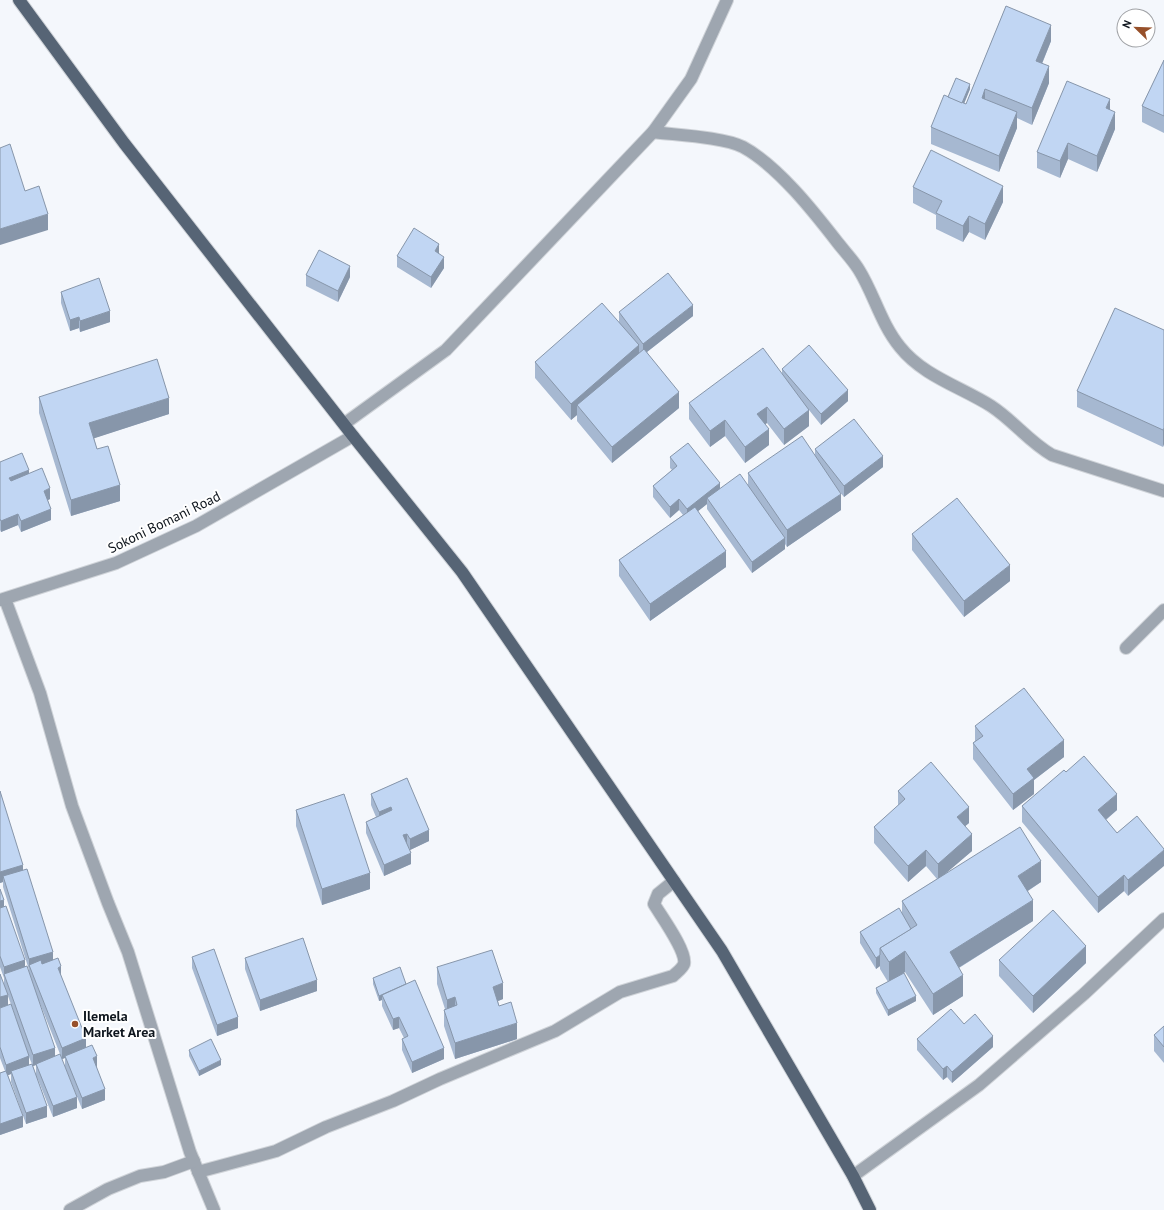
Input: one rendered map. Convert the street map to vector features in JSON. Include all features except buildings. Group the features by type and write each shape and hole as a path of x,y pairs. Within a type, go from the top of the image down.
{"main road":[{"path":"19,0 124,142 353,436 462,572 722,951 853,1176 870,1210"}],"street":[{"path":"344,424 446,350 653,132 690,79 727,0"},
{"path":"653,132 710,138 742,146 772,169 822,222 859,270 882,318 900,347 925,370 991,406 1007,417 1036,446 1052,455 1164,490"},
{"name":"Sokoni Bomani Road","path":"2,600 116,562 196,526 353,436"},
{"path":"2,600 40,693 72,806 128,952 178,1117 214,1210"},
{"path":"1126,648 1164,610"},
{"path":"70,1210 108,1189 140,1176 276,1151 326,1127 393,1101 440,1079 555,1031 620,992 673,976 680,970 684,963 682,951 654,904 658,894 674,881"},
{"path":"853,1176 978,1085 1009,1060 1084,994 1164,919"}],"place":[{"name":"Ilemela Market Area","path":"75,1024"}]}
